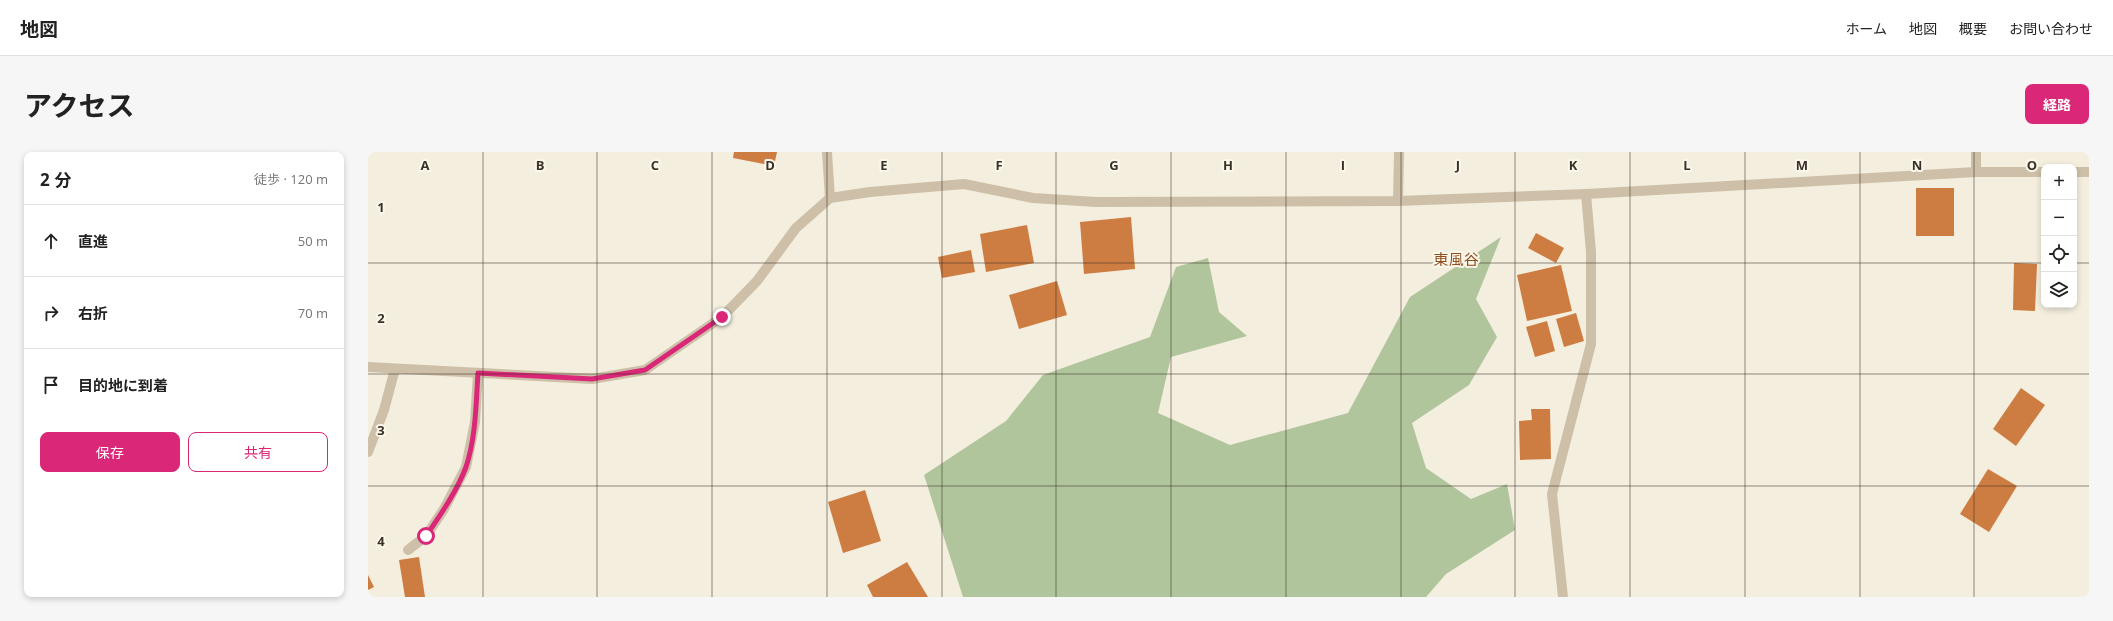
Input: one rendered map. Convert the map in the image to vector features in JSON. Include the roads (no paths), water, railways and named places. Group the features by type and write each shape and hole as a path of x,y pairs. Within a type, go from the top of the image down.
{"street":[{"path":"827,152 830,198"},
{"path":"1398,201 1399,152"},
{"path":"1976,152 1976,172"},
{"path":"368,367 592,379 645,370 722,317 758,281 796,228 830,198 870,192 964,184 1033,198 1096,202 1398,201 1586,194 1976,172 2041,172"},
{"path":"2077,172 2089,172"},
{"path":"1563,597 1552,494 1591,344 1591,252 1586,194"},
{"path":"368,452 384,410 395,368"},
{"path":"408,550 426,536 444,509 466,467 475,422 478,373"}],"district":[{"name":"東風谷","path":"1456,259"}]}
